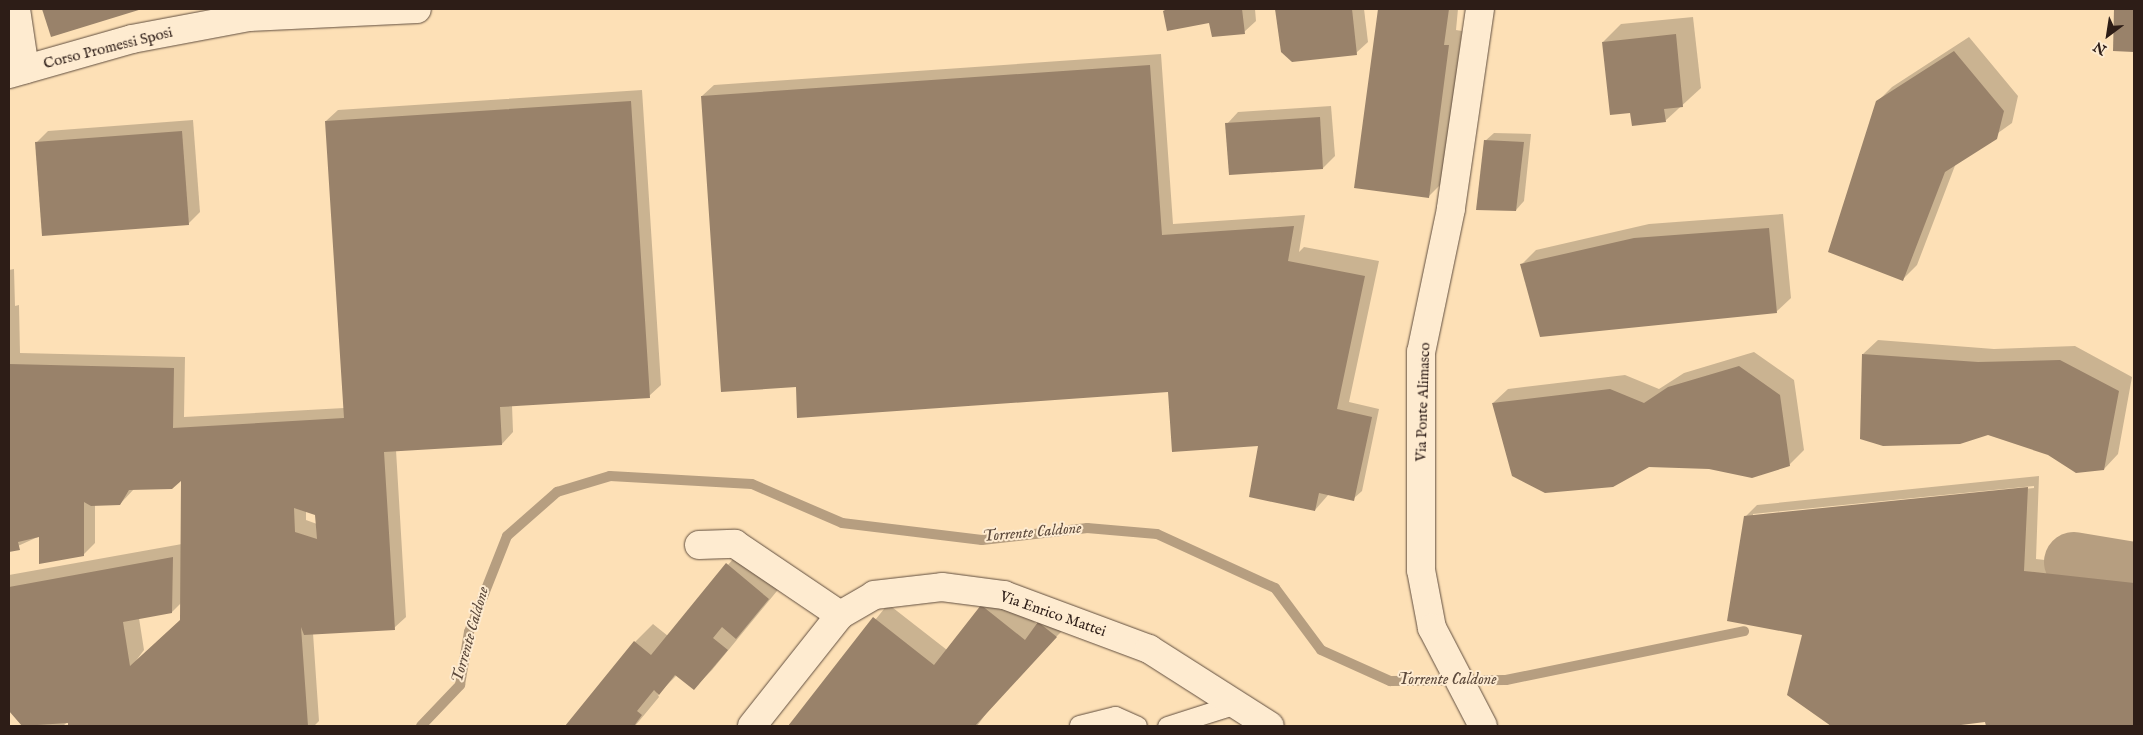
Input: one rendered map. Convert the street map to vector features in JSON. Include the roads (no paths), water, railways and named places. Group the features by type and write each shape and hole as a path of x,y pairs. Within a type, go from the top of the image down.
{"street":[{"path":"16,9 17,72"},
{"name":"Corso Promessi Sposi","path":"17,72 132,39 249,17 417,9"},
{"name":"Via Ponte Alimasco","path":"1480,9 1451,209 1421,352 1422,570 1432,628 1483,726"},
{"path":"699,545 735,544 840,615"},
{"name":"Via Enrico Mattei","path":"752,726 840,615 884,594 942,587 1004,595 1149,649 1270,726"}],"lane":[{"path":"1167,726 1236,704"},
{"path":"1079,725 1115,716 1137,726"}],"waterway":[{"name":"Torrente Caldone","path":"421,726 460,685 469,632 507,536 557,492 610,476 752,484 842,523 982,540 1087,528 1157,534 1275,588 1321,650 1390,681 1506,680 1744,631"},
{"name":"Torrente Caldone","path":"2074,562 2134,572"}]}
